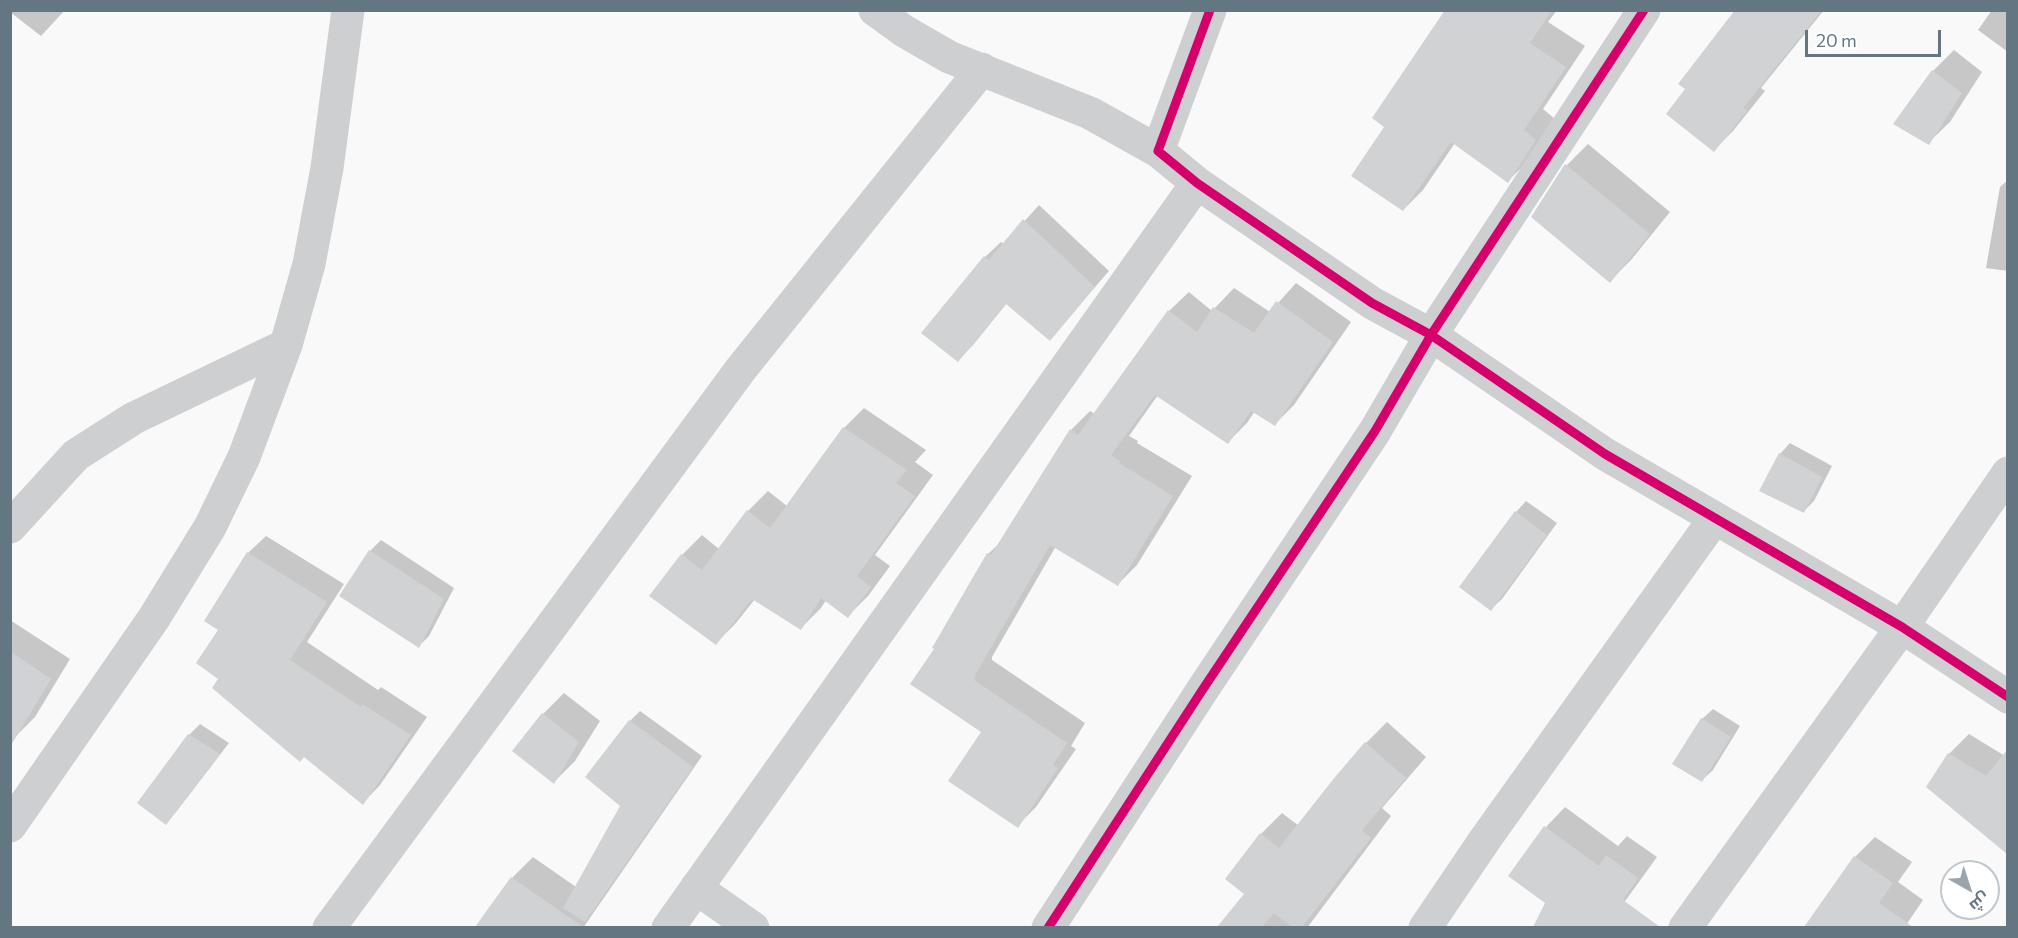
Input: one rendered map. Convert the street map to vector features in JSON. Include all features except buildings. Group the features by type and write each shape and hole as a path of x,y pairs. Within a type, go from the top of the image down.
{"street":[{"path":"10,826 154,618 210,527 244,457 286,345 309,264 327,168 348,10"},
{"path":"875,10 904,31 949,57 1090,113 1158,151 1197,183 1372,303 1431,335 1605,454 1902,627 2007,697"},
{"path":"1158,151 1210,10"},
{"path":"1048,927 1375,431 1431,335 1644,10"},
{"path":"329,927 741,369 982,69"},
{"path":"668,927 1197,183"},
{"path":"10,526 76,455 134,418 286,345"},
{"path":"1685,927 1902,627 2007,473"},
{"path":"1425,927 1715,518"},
{"path":"1452,927 1486,838"},
{"path":"696,888 753,927"}],"cycle path":[{"path":"1210,10 1158,151 1197,183 1372,303 1431,335 1605,454 1902,627 2008,697"},
{"path":"1048,928 1203,689 1375,431 1431,335 1644,10"}]}
